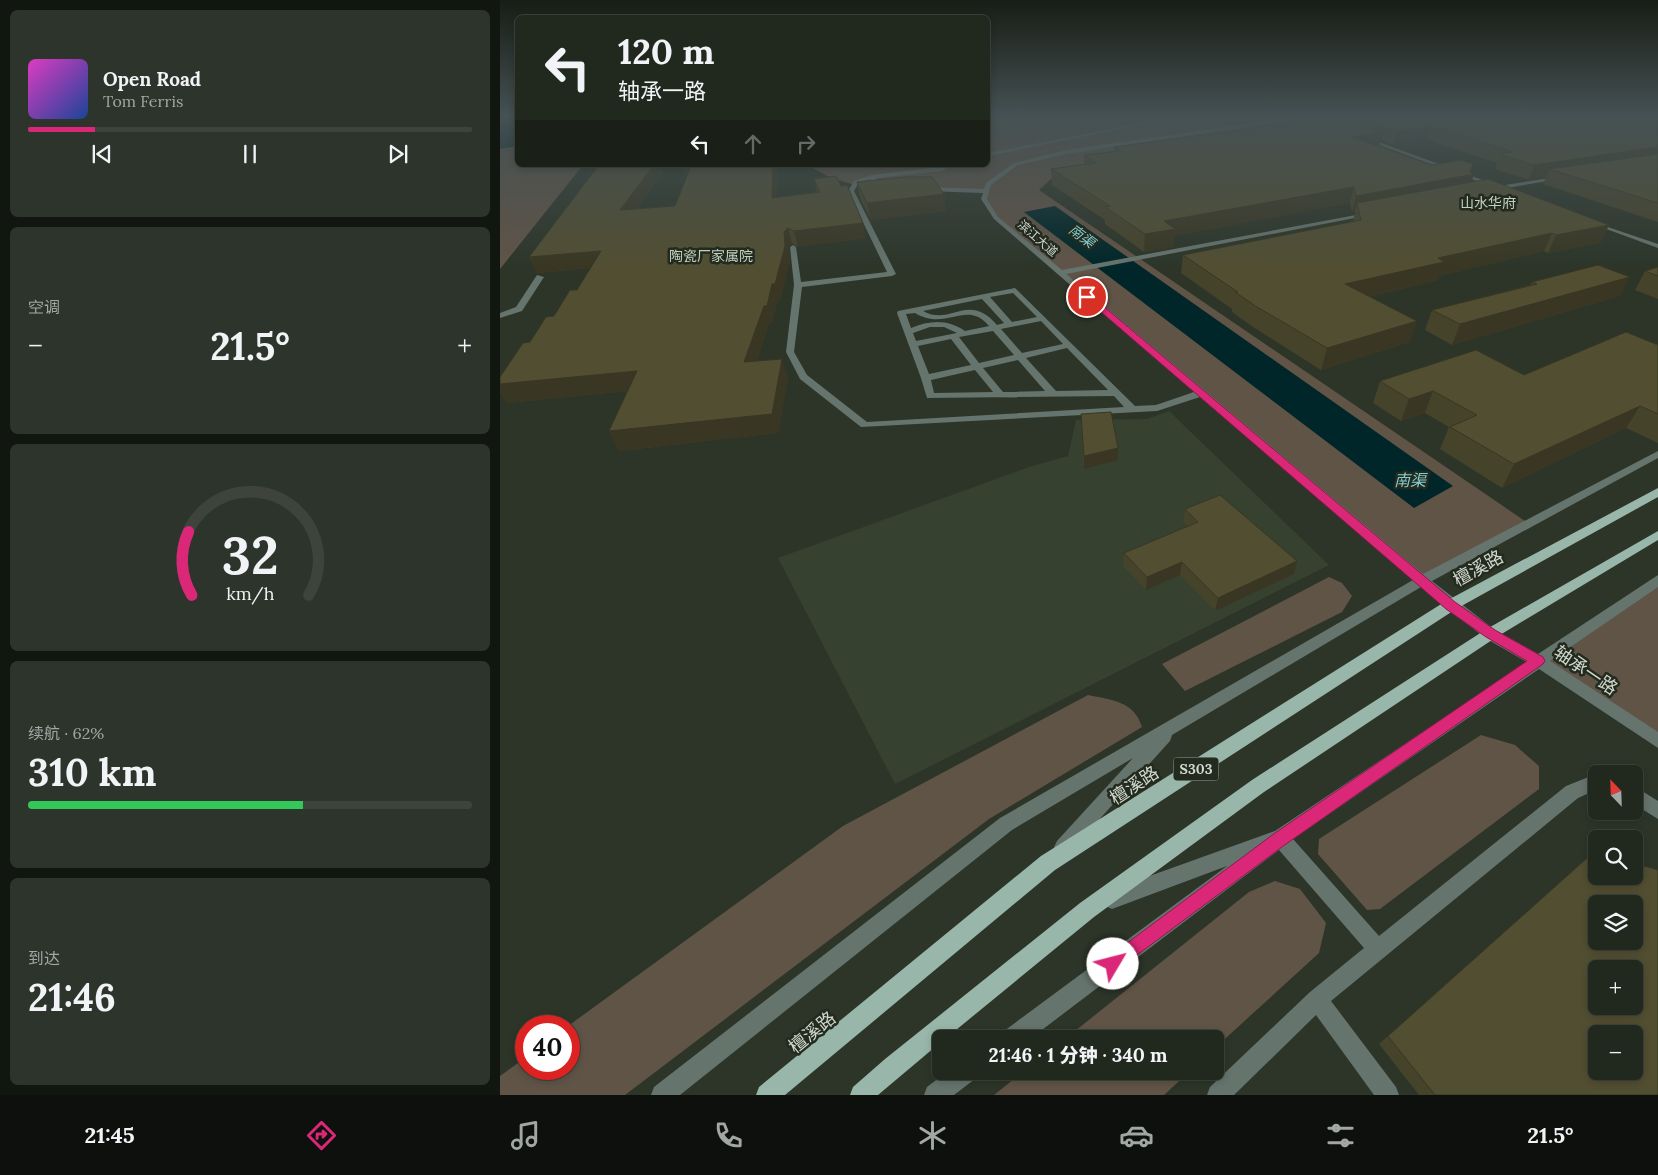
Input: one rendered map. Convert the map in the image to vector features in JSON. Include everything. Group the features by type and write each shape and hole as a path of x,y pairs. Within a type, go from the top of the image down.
{"main road":[{"name":"檀溪路","path":"767,1095 1048,864 1451,606 1658,492"},
{"path":"861,1095 900,1060 1094,905 1258,786 1490,634 1658,535"}],"street":[{"path":"798,285 892,274 851,191 856,181 872,177 947,167"},
{"path":"917,189 986,191 988,184 1012,167"},
{"path":"1443,167 1518,194"},
{"path":"872,177 878,188"},
{"path":"1480,191 1566,177"},
{"name":"滨江大道","path":"986,191 984,200 996,218 1064,272 1201,393 1421,581 1451,606 1490,634"},
{"path":"1064,272 1376,212"},
{"path":"1583,219 1658,246"},
{"path":"793,247 798,285 790,352 803,377 865,425 1156,408 1201,393"},
{"path":"500,316 519,309 540,277"},
{"path":"1116,392 930,396 926,378 901,313 1016,290 1070,346 1116,392 1133,410"},
{"path":"984,296 1010,325"},
{"path":"916,310 926,316 942,318 971,311 985,316 1053,394"},
{"path":"913,344 1043,318"},
{"path":"908,332 922,325 939,323 953,325 964,334"},
{"path":"953,336 1000,395"},
{"path":"926,378 1070,346"},
{"path":"662,1095 1006,824 1421,581 1658,454"},
{"path":"1024,1030 1280,838 1658,580"},
{"name":"轴承一路","path":"1490,634 1538,661 1658,741"},
{"path":"1048,864 1172,727"},
{"path":"1218,1095 1317,999 1572,792 1588,785"},
{"path":"1643,800 1658,811"},
{"path":"1094,905 1280,838"},
{"path":"1280,838 1378,950"},
{"path":"1317,999 1388,1095"},
{"path":"935,1095 956,1080"}],"shaded area":[{"path":"500,167 581,167 500,269"},
{"path":"811,167 1081,167 1061,170 1039,190 1528,523 1421,581 996,218 984,199 986,191 855,185 831,178"},
{"path":"1169,411 1329,565 895,784 778,558 1029,467 1068,456 1076,420 1147,419"},
{"path":"1329,577 1342,583 1352,596 1342,612 1185,691 1162,664"},
{"path":"1658,586 1658,741 1538,661"},
{"path":"1088,695 1114,700 1128,707 1134,712 1142,727 989,819 625,1095 500,1095 500,1076 515,1065 515,1080 580,1080 580,1017 843,826"},
{"path":"1481,735 1515,745 1539,766 1539,789 1380,909 1367,910 1318,854 1319,839"},
{"path":"1275,881 1300,889 1326,923 1319,953 1224,1040 1224,1030 1076,1030 1249,892"},
{"path":"1013,1080 1180,1080 1164,1095 994,1095"}],"water":[{"name":"南渠","path":"1055,206 1453,486 1414,508 1024,212"}],"building":[{"path":"597,167 652,167 620,210 675,206 691,167 773,167 772,198 820,192 814,179 836,176 841,186 847,185 863,223 794,231 788,228 784,232 785,246 775,284 772,284 767,306 764,306 744,362 782,359 772,414 609,431 637,371 500,384 500,377 523,343 530,342 546,317 554,316 570,290 577,290 601,251 529,257"},
{"path":"1065,167 1472,167 1470,172 1474,174 1356,196 1354,187 1164,221 1175,229 1145,234 1105,207 1110,206 1051,169"},
{"path":"1563,167 1658,167 1658,203 1549,169"},
{"path":"906,177 932,177 944,194 867,203 857,182"},
{"path":"1488,179 1609,225 1556,235 1552,233 1438,258 1444,262 1345,284 1417,321 1327,348 1257,307 1183,255 1361,220 1357,203"},
{"path":"1598,265 1630,277 1460,324 1432,310 1537,284 1532,282"},
{"path":"1658,267 1658,276 1645,271"},
{"path":"1626,332 1658,345 1658,414 1640,406 1514,464 1450,427 1477,415 1433,391 1409,399 1380,381 1476,350 1524,375"},
{"path":"1111,412 1118,448 1084,456 1081,414"},
{"path":"1220,495 1297,561 1218,598 1182,562 1147,577 1124,553 1198,522 1185,509"},
{"path":"1588,857 1588,885 1643,885 1643,866 1658,870 1658,1095 1435,1095 1388,1036"}],"district":[{"name":"山水华府","path":"1488,203"},
{"name":"陶瓷厂家属院","path":"711,256"}],"route":[{"path":"1087,297 1451,606 1490,634 1538,661 1280,838 1113,964"}]}
